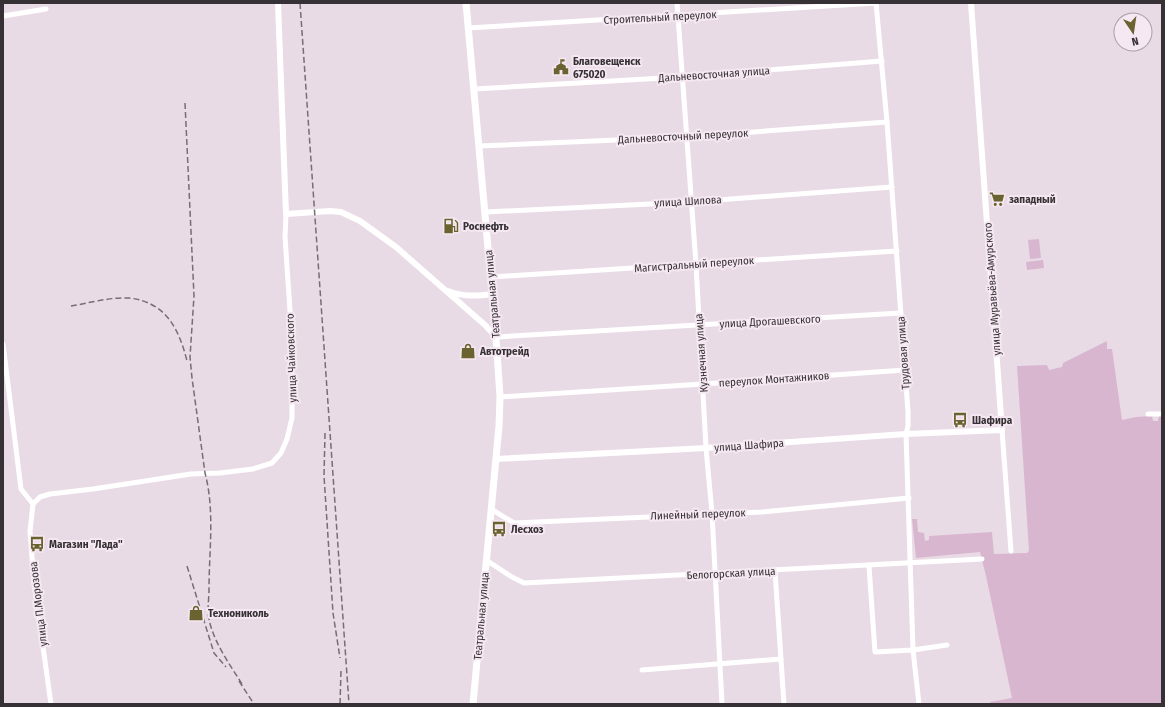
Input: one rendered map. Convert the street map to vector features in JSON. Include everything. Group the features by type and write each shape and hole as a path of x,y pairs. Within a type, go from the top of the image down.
{"main road":[{"name":"Театральная улица","path":"466,3 491,277 500,397 496,459 473,704"}],"street":[{"name":"улица Чайковского","path":"33,504 40,497 50,494 190,474 220,473 253,469 272,463 281,452 287,439 292,418 292,340 285,237 286,214 278,3"},
{"name":"Кузнечная улица","path":"677,3 696,264 706,448 712,513 722,704"},
{"name":"Строительный переулок","path":"468,28 876,3"},
{"name":"Трудовая улица","path":"876,3 887,122 908,412 908,426 906,434 913,650 918,704"},
{"name":"улица Муравьёва-Амурского","path":"971,3 1011,551"},
{"path":"3,16 46,9"},
{"name":"Дальневосточная улица","path":"474,89 682,76 882,61"},
{"name":"Дальневосточный переулок","path":"479,146 686,137 887,122"},
{"name":"улица Шилова","path":"485,212 691,202 892,187"},
{"path":"286,214 330,211 348,215 360,221 396,247 485,325 496,337"},
{"name":"Магистральный переулок","path":"491,277 897,250"},
{"path":"445,290 465,296 492,294"},
{"name":"улица Дрогашевского","path":"496,337 900,313"},
{"path":"3,344 21,488 33,504"},
{"name":"переулок Монтажников","path":"500,397 905,370"},
{"path":"1148,414 1162,414"},
{"name":"улица Шафира","path":"496,459 706,448 906,434 1002,430"},
{"name":"Линейный переулок","path":"491,508 514,523 712,513 762,512 909,498"},
{"name":"улица П.Морозова","path":"33,504 30,530 34,583 51,704"},
{"name":"Белогорская улица","path":"486,560 524,583 911,564 982,559"},
{"path":"870,566 875,652 913,650 947,645"},
{"path":"775,571 784,704"},
{"path":"642,670 781,660"}],"shaded area":[{"path":"1039,239 1041,258 1030,259 1028,240"},
{"path":"1043,260 1044,268 1027,270 1026,262"},
{"path":"1107,341 1107,349 1112,349 1122,420 1152,416 1153,421 1158,421 1159,416 1162,416 1162,704 990,704 990,702 1012,698 980,552 916,558 912,519 917,519 918,532 924,533 925,541 929,540 929,536 992,532 994,554 1027,553 1029,551 1017,366 1047,365 1049,370 1062,367 1063,363"}],"railway":[{"path":"300,3 349,704"},
{"path":"185,103 194,296 190,357 211,516 208,616 214,636 227,661 242,684"},
{"path":"71,306 107,299 122,298 129,298 153,305 162,311 175,328 180,338 187,361"},
{"path":"325,433 324,476 333,613 340,658"},
{"path":"187,566 214,653 226,667"},
{"path":"340,704 341,671"},
{"path":"239,681 254,704"}],"place":[{"name":"Благовещенск 675020","path":"561,67"},
{"name":"западный","path":"997,199"},
{"name":"Роснефть","path":"451,226"},
{"name":"Автотрейд","path":"468,351"},
{"name":"Шафира","path":"960,420"},
{"name":"Лесхоз","path":"499,529"},
{"name":"Магазин \"Лада\"","path":"37,544"},
{"name":"Технониколь","path":"196,613"}]}
